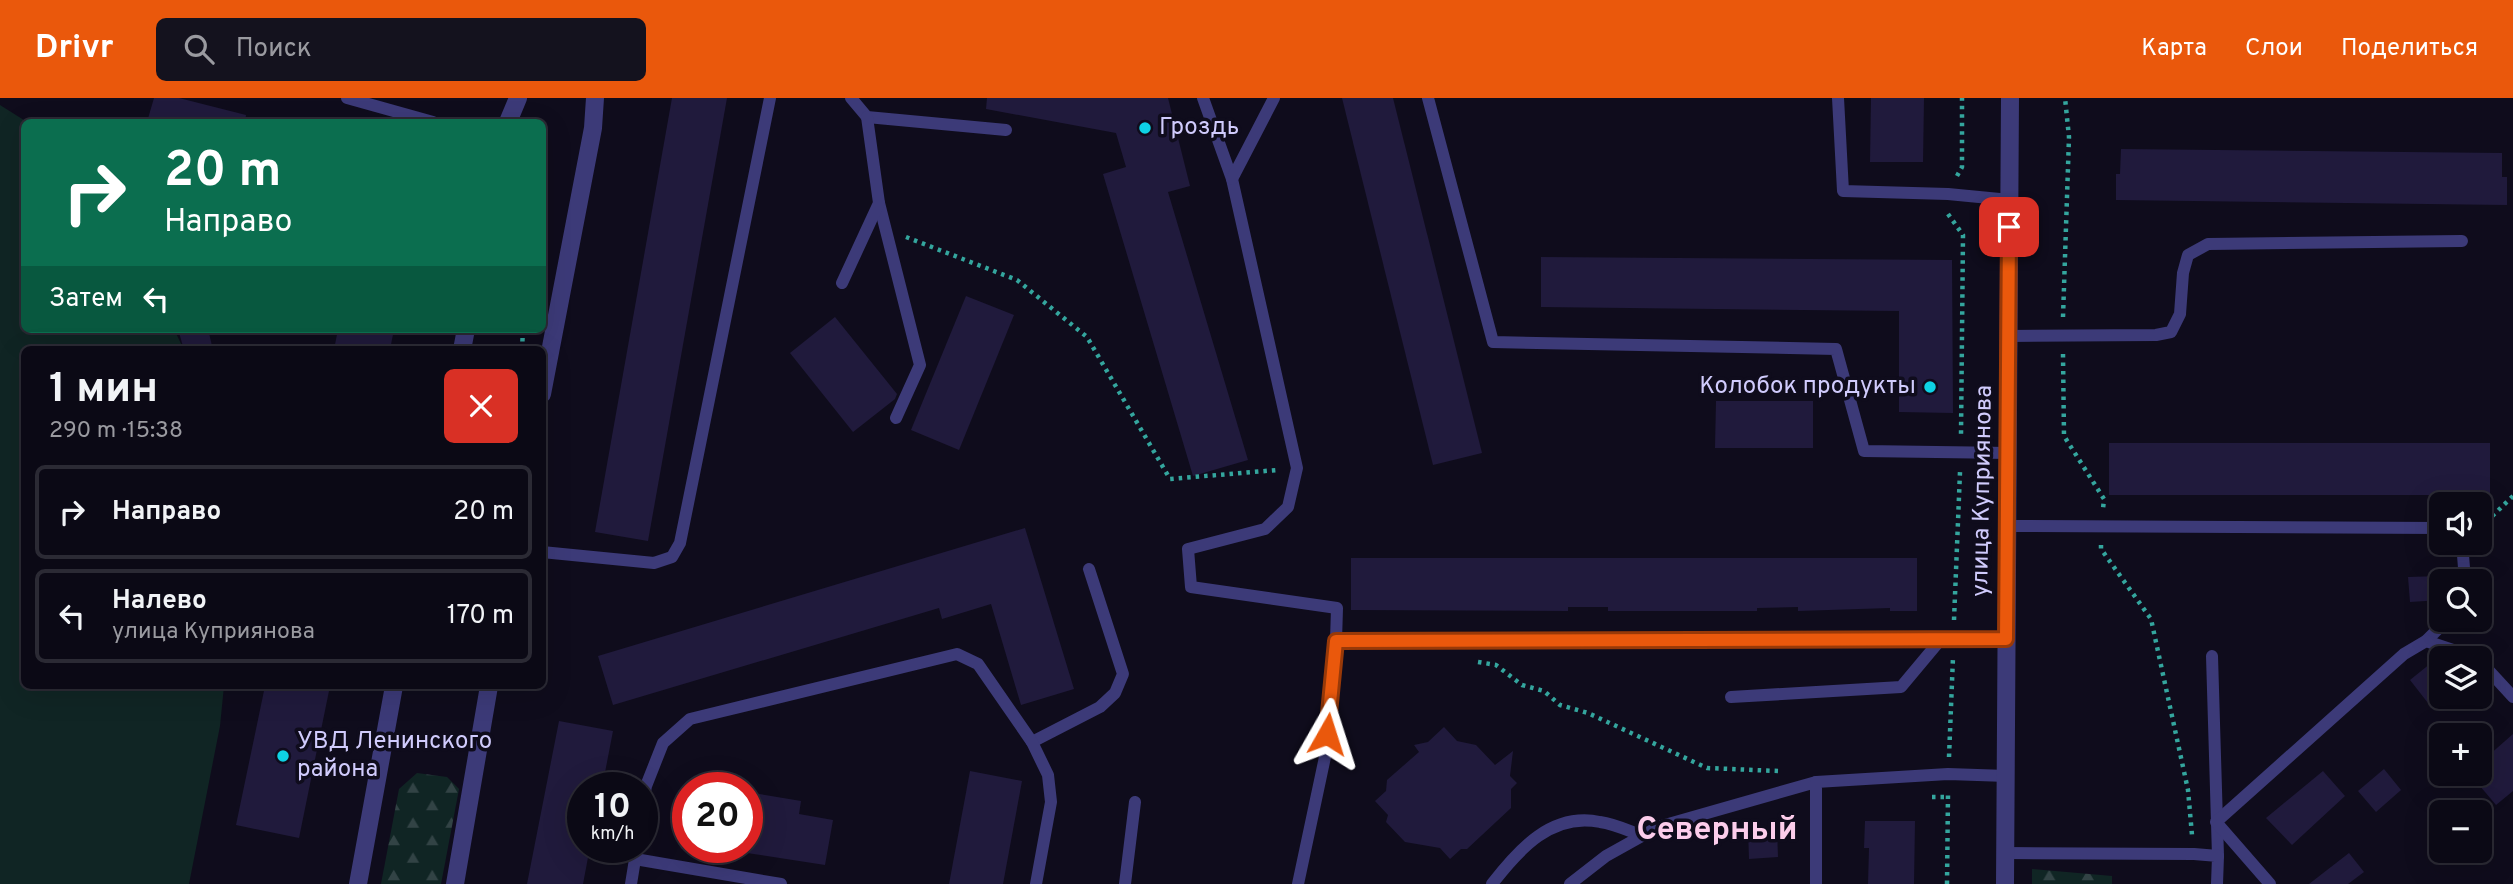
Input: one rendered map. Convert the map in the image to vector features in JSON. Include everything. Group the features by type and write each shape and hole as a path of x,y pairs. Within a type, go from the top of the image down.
{"street":[{"path":"509,119 520,98"},
{"name":"улица Куприянова","path":"2005,884 2010,98"},
{"path":"546,371 593,101"},
{"path":"358,884 393,689"},
{"path":"455,884 488,689"}],"lane":[{"path":"347,98 422,119"},
{"path":"546,552 654,563 672,557 680,542 770,98"},
{"path":"851,98 867,117 879,203 920,365 897,418"},
{"path":"1203,98 1232,179 1297,468 1288,507 1265,528 1188,549 1191,587 1337,608 1325,757 1297,884"},
{"path":"1232,179 1274,98"},
{"path":"1428,98 1493,342 1836,349 1864,451 2009,453"},
{"path":"1839,98 1843,191 1948,194 2010,200"},
{"path":"867,117 1006,130"},
{"path":"842,283 879,203"},
{"path":"2009,336 2156,335 2171,332 2180,314 2183,273 2188,256 2208,244 2462,241"},
{"path":"2008,526 2429,528"},
{"path":"1032,742 1100,707 1115,693 1123,674 1088,569"},
{"path":"2216,822 2404,654 2426,641 2435,632"},
{"path":"1731,697 1901,687 1948,638"},
{"path":"1336,641 2006,639"},
{"path":"2426,641 2440,646"},
{"path":"652,772 663,743 690,719 957,654 978,664 1032,742 1048,775 1051,802 1036,884"},
{"path":"2212,656 2217,884"},
{"path":"2492,674 2513,697"},
{"path":"1570,884 1606,856 1658,827 1816,782 1948,774 2007,776"},
{"path":"1816,782 1816,884"},
{"path":"1125,884 1135,802"},
{"path":"1492,884 1511,859 1550,827 1574,820 1601,822 1643,836"},
{"path":"2216,822 2270,884"},
{"path":"2006,853 2194,853 2218,856"},
{"path":"658,858 781,884"},
{"path":"631,884 634,863"}],"path":[{"path":"1947,884 1948,638 1961,452 1963,235 1947,213 1948,194 1962,167 1962,98"},
{"path":"886,229 1017,280 1087,337 1170,479 1297,468"},
{"path":"2492,516 2513,496"},
{"path":"2101,526 2101,549 2151,618 2188,790 2194,853"},
{"path":"1471,661 1496,665 1522,685 1544,691 1560,705 1588,713 1707,768 1777,770 1816,782"},
{"path":"1921,797 1948,797"}],"green space":[{"path":"0,105 22,119 21,333 176,333 182,346 21,346 21,689 224,689 220,726 189,884 0,884"},
{"path":"417,773 447,777 459,789 441,884 381,884 399,789"},
{"path":"2032,869 2112,876 2112,884 2032,884"}],"building":[{"path":"154,98 179,98 246,115 245,119 148,119"},
{"path":"672,98 727,98 648,541 595,532"},
{"path":"987,98 1168,98 1190,186 1168,192 1248,460 1193,476 1103,174 1126,167 1116,133 986,109"},
{"path":"1342,98 1393,98 1482,453 1433,465"},
{"path":"1871,98 1924,98 1923,162 1870,162"},
{"path":"2121,149 2502,153 2502,177 2507,177 2507,205 2116,200 2116,174 2120,174"},
{"path":"1541,257 1952,260 1953,413 1899,412 1899,311 1541,307"},
{"path":"966,296 1014,315 959,450 911,430"},
{"path":"835,317 897,394 895,399 853,432 790,353"},
{"path":"179,333 209,333 212,346 183,346"},
{"path":"337,333 393,333 391,346 335,346"},
{"path":"1716,401 1813,401 1813,448 1715,448"},
{"path":"2109,443 2490,443 2490,492 2429,492 2429,495 2109,495"},
{"path":"1025,528 1074,689 1021,705 991,604 942,619 939,608 613,705 598,656"},
{"path":"1351,558 1917,558 1917,611 1890,611 1890,608 1798,611 1798,607 1757,608 1757,611 1608,611 1608,607 1568,607 1568,611 1351,610"},
{"path":"2429,576 2429,601 2410,602 2408,577"},
{"path":"2429,665 2428,703 2410,680"},
{"name":"УВД Ленинского района","path":"264,689 329,689 299,838 236,825"},
{"path":"559,721 613,731 605,772 567,772 567,863 587,863 583,884 527,884"},
{"path":"1444,727 1457,741 1476,745 1495,765 1513,751 1510,776 1517,783 1511,789 1511,808 1467,849 1461,849 1450,859 1440,848 1405,842 1386,822 1388,815 1375,801 1386,791 1387,780 1419,752 1414,745 1428,742"},
{"path":"2513,734 2513,791 2496,805 2480,786 2492,786 2492,752"},
{"path":"2384,769 2401,790 2376,812 2358,791"},
{"path":"970,771 1022,781 1003,884 949,884"},
{"path":"2323,771 2345,796 2292,845 2266,818"},
{"path":"763,795 801,801 799,814 833,820 825,865 763,855"},
{"path":"1865,821 1915,821 1914,884 1868,884 1869,848 1864,848"},
{"path":"1748,829 1777,830 1778,857 1749,859"},
{"path":"2349,853 2364,872 2348,884 2309,884"}],"place":[{"name":"Гроздь","path":"1145,128"},
{"name":"Колобок продукты","path":"1930,387"},
{"name":"УВД Ленинского района","path":"283,756"}],"district":[{"name":"Северный","path":"1717,831"}],"route":[{"path":"1327,734 1336,641 2006,639 2009,227"}]}
